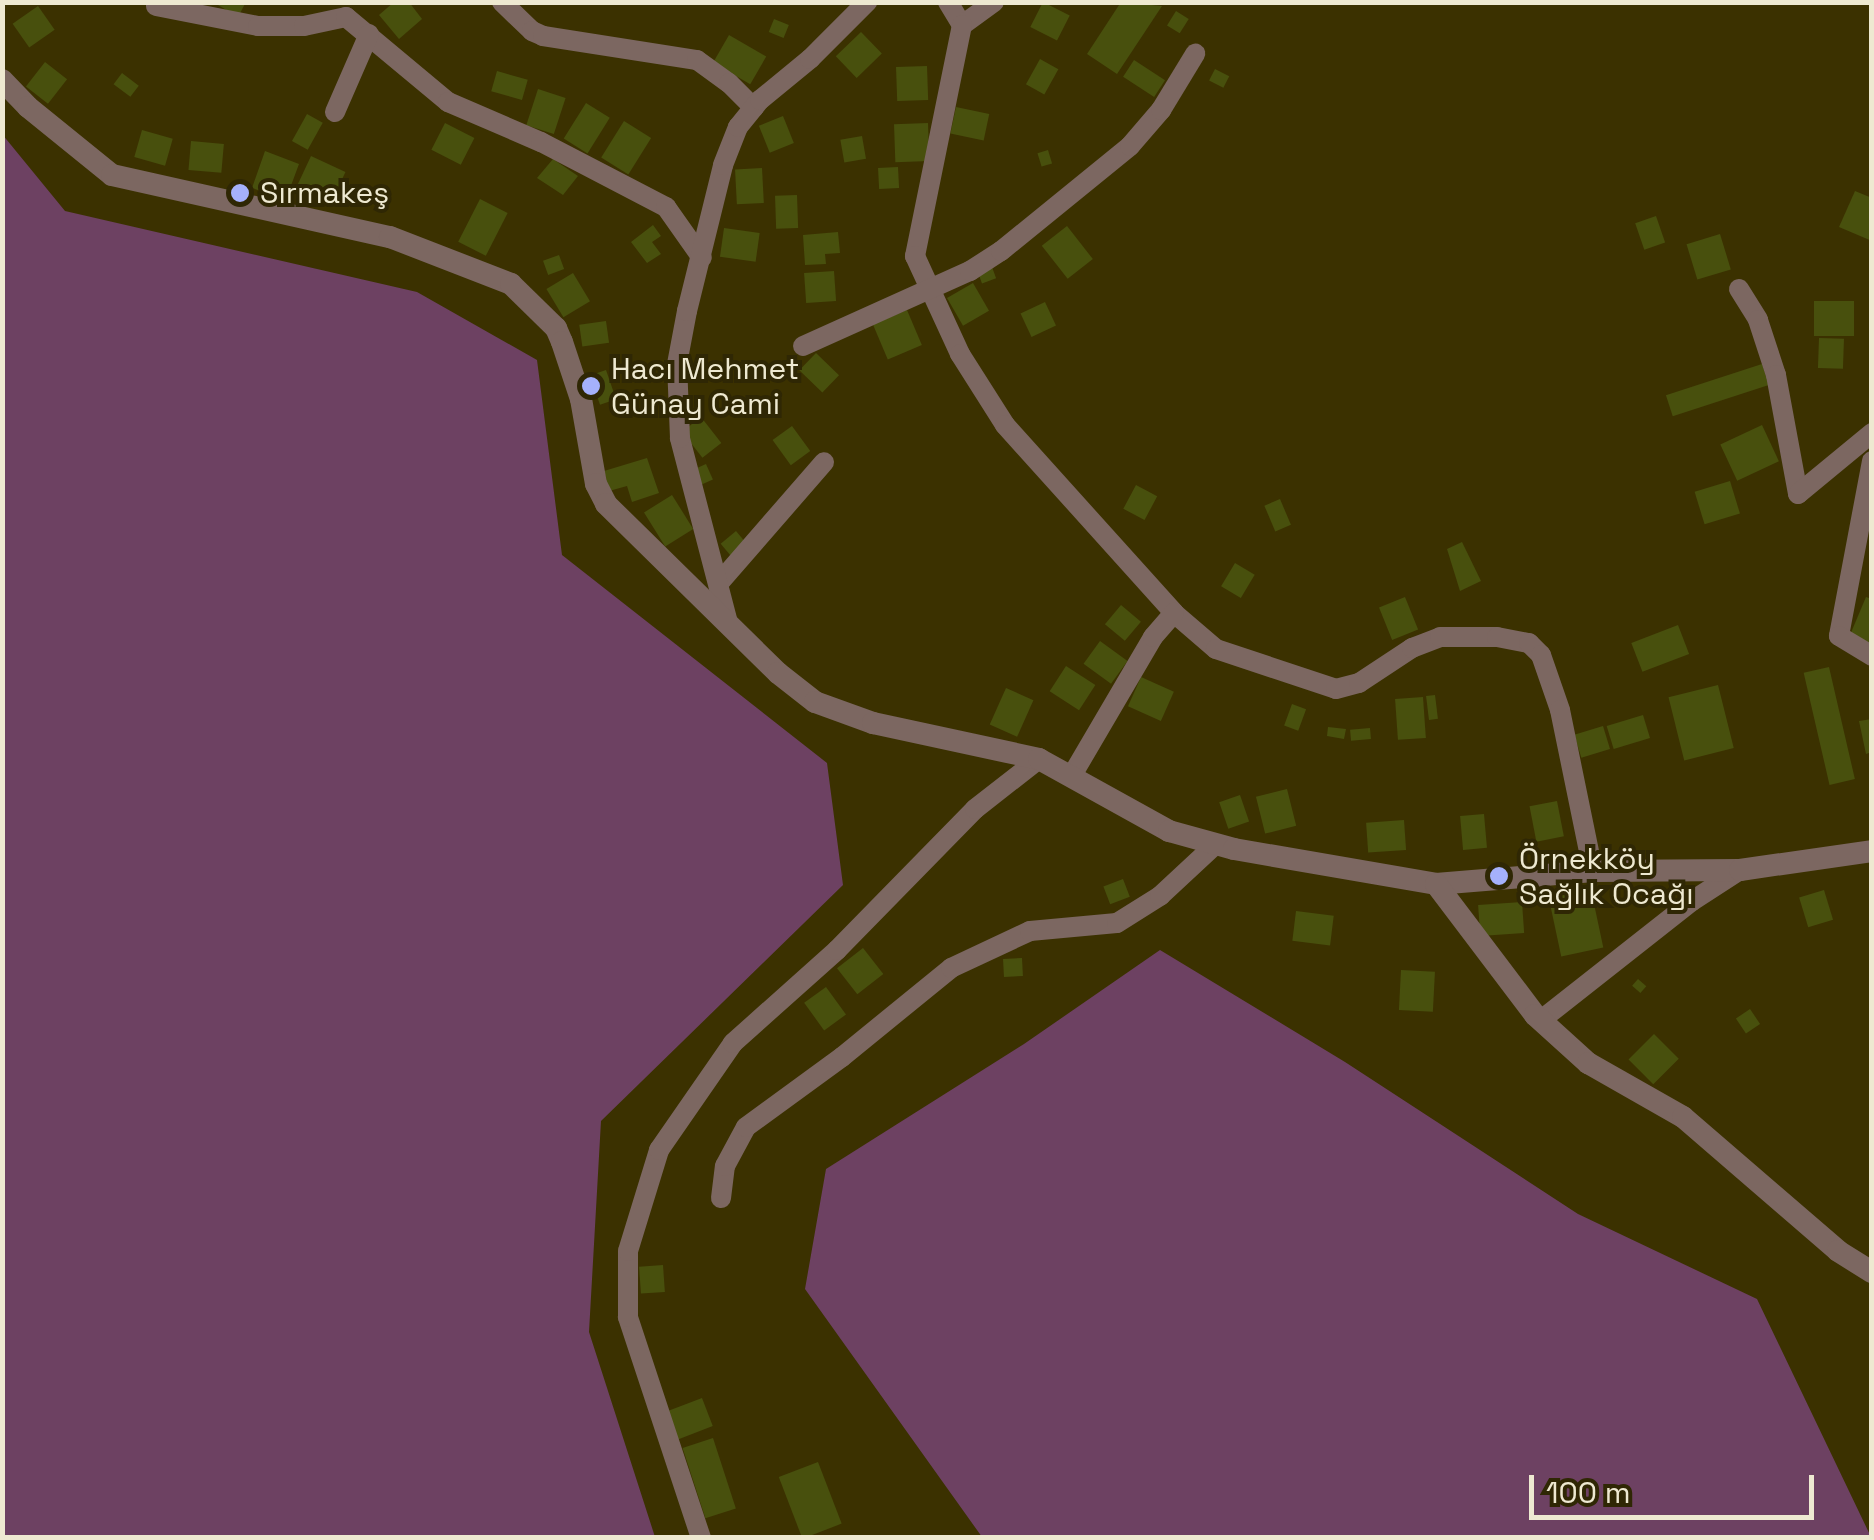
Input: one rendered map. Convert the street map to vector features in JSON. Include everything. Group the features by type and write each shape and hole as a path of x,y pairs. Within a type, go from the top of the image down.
{"street":[{"path":"502,2 532,31 544,36 697,60 730,83 754,108"},
{"path":"727,620 687,469 676,405 677,364 723,165 738,127 867,2"},
{"path":"948,2 962,25"},
{"path":"994,2 962,25 916,256 960,354 1006,424 1174,612 1216,649 1336,689 1359,683 1412,648 1440,638 1497,637 1529,643 1541,654 1560,710 1592,871"},
{"path":"156,6 258,26 304,26 346,16 448,102 541,142 666,207 702,258"},
{"path":"335,112 368,34"},
{"path":"802,346 1000,252 1130,146 1161,110 1195,54"},
{"path":"2,80 28,107 112,174 390,237 511,284 556,328 581,398 596,484 606,504 778,673 815,702 873,723 1039,759 1168,831 1216,844 1436,884 1592,871 1740,870 1872,851"},
{"path":"1739,289 1758,320 1776,375 1798,494 1872,432"},
{"path":"1872,461 1839,636 1872,656"},
{"path":"719,583 824,462"},
{"path":"1071,777 1153,637 1174,612"},
{"path":"701,1538 628,1317 628,1251 659,1150 733,1043 837,950 975,809 1039,759"},
{"path":"721,1198 726,1166 746,1126 842,1056 951,968 1030,931 1117,924 1160,896 1216,844"},
{"path":"1541,1020 1692,901 1740,870"},
{"path":"1436,884 1541,1020 1588,1063 1683,1118 1838,1251 1872,1272"}],"shaded area":[{"path":"2,134 65,211 417,292 537,360 562,555 827,763 843,885 601,1121 589,1332 655,1537 3,1537"},
{"path":"1160,950 1345,1062 1578,1214 1757,1299 1871,1537 982,1537 805,1289 826,1169 1024,1044"}],"building":[{"path":"213,2 246,2 238,17"},
{"path":"394,2 409,2 422,19 399,39 379,15"},
{"path":"1043,2 1070,16 1057,41 1030,27"},
{"path":"1121,2 1162,6 1117,74 1087,54"},
{"path":"38,6 55,30 29,48 13,24"},
{"path":"1176,11 1189,19 1180,33 1167,25"},
{"path":"774,19 789,25 784,38 769,32"},
{"path":"861,32 882,54 857,78 836,56"},
{"path":"729,35 766,56 750,84 713,63"},
{"path":"1040,59 1058,69 1044,95 1026,84"},
{"path":"1134,60 1165,80 1154,97 1123,77"},
{"path":"45,62 67,79 48,104 26,86"},
{"path":"927,66 928,100 897,101 896,67"},
{"path":"1215,69 1229,76 1223,88 1209,81"},
{"path":"497,71 528,80 522,100 491,91"},
{"path":"122,73 139,86 130,97 114,84"},
{"path":"538,89 566,98 554,134 526,125"},
{"path":"586,103 610,118 587,153 564,139"},
{"path":"956,107 989,114 984,140 950,133"},
{"path":"307,114 323,123 308,150 292,141"},
{"path":"783,116 794,143 770,153 759,126"},
{"path":"624,121 651,138 628,174 601,157"},
{"path":"445,123 474,138 461,165 431,150"},
{"path":"928,123 929,161 895,162 894,124"},
{"path":"142,130 173,139 165,166 134,157"},
{"path":"862,136 866,159 844,162 840,140"},
{"path":"191,141 224,144 221,173 188,170"},
{"path":"1048,150 1052,163 1042,167 1037,153"},
{"path":"265,151 299,164 289,191 273,185 270,194 252,188"},
{"path":"311,156 345,172 330,206 295,190"},
{"path":"553,159 578,176 563,195 537,178"},
{"path":"898,167 899,188 879,189 878,168"},
{"path":"762,168 764,203 737,204 735,169"},
{"path":"1855,191 1872,198 1872,241 1839,227"},
{"path":"797,195 798,228 776,229 775,196"},
{"path":"480,199 508,213 486,256 458,242"},
{"path":"1656,216 1665,242 1644,250 1635,223"},
{"path":"653,225 661,236 652,242 661,254 647,263 631,242"},
{"path":"1067,226 1093,259 1068,279 1042,246"},
{"path":"724,228 760,233 756,262 720,257"},
{"path":"838,232 840,253 825,254 826,264 805,265 803,235"},
{"path":"1720,234 1731,269 1697,280 1687,244"},
{"path":"559,255 564,269 548,275 543,261"},
{"path":"992,267 996,278 982,283 978,272"},
{"path":"834,271 836,301 806,303 804,273"},
{"path":"573,273 590,301 563,317 546,289"},
{"path":"973,283 989,311 963,326 947,298"},
{"path":"1814,301 1854,301 1854,336 1814,336"},
{"path":"1045,302 1056,326 1032,337 1021,313"},
{"path":"907,310 922,345 888,359 873,324"},
{"path":"606,321 609,343 582,347 579,325"},
{"path":"1819,338 1844,339 1843,369 1818,368"},
{"path":"816,353 839,375 822,392 799,370"},
{"path":"1762,364 1769,385 1673,416 1666,395"},
{"path":"606,370 616,399 600,405 590,376"},
{"path":"701,417 721,443 702,458 682,432"},
{"path":"1762,425 1779,461 1737,481 1720,444"},
{"path":"792,426 810,451 791,465 773,440"},
{"path":"647,458 659,493 632,502 627,486 609,491 604,471"},
{"path":"706,464 713,480 701,485 694,469"},
{"path":"1730,481 1740,514 1705,524 1695,492"},
{"path":"1136,485 1157,496 1145,520 1123,509"},
{"path":"672,495 693,529 665,546 644,512"},
{"path":"1280,499 1291,525 1275,531 1264,506"},
{"path":"736,531 746,543 731,556 721,544"},
{"path":"1462,542 1481,581 1460,591 1447,549"},
{"path":"1235,563 1255,575 1241,598 1221,586"},
{"path":"1405,597 1418,629 1392,640 1379,607"},
{"path":"1866,597 1872,599 1872,644 1850,635"},
{"path":"1121,605 1141,622 1125,641 1105,624"},
{"path":"1678,625 1689,654 1642,672 1631,643"},
{"path":"1100,641 1128,661 1111,684 1084,664"},
{"path":"1066,666 1095,685 1079,710 1050,691"},
{"path":"1829,667 1855,779 1830,785 1804,673"},
{"path":"1141,677 1174,692 1161,721 1128,706"},
{"path":"1718,685 1734,748 1684,760 1669,697"},
{"path":"1006,688 1033,700 1017,737 990,725"},
{"path":"1435,695 1438,719 1429,720 1426,696"},
{"path":"1423,697 1426,738 1398,740 1395,699"},
{"path":"1292,704 1306,709 1298,731 1284,726"},
{"path":"1643,715 1650,738 1614,749 1607,726"},
{"path":"1872,719 1872,752 1866,754 1859,721"},
{"path":"1603,726 1610,749 1581,758 1574,735"},
{"path":"1328,727 1346,729 1344,739 1327,736"},
{"path":"1370,728 1371,739 1351,741 1350,730"},
{"path":"1287,789 1296,826 1265,834 1256,797"},
{"path":"1240,795 1249,821 1228,829 1219,802"},
{"path":"1557,801 1564,836 1536,842 1530,806"},
{"path":"1484,814 1487,848 1463,850 1460,816"},
{"path":"1404,820 1406,850 1368,853 1366,823"},
{"path":"1123,879 1130,897 1110,904 1103,887"},
{"path":"1590,885 1603,948 1561,957 1548,894"},
{"path":"1824,890 1833,920 1808,927 1799,898"},
{"path":"1522,902 1524,933 1480,936 1478,905"},
{"path":"1296,911 1334,916 1330,945 1292,941"},
{"path":"863,948 883,974 857,994 837,968"},
{"path":"1022,958 1023,976 1004,977 1003,959"},
{"path":"1401,970 1435,972 1433,1012 1399,1010"},
{"path":"1638,979 1646,986 1640,993 1632,986"},
{"path":"826,987 846,1015 824,1030 804,1003"},
{"path":"1750,1009 1760,1024 1746,1033 1736,1019"},
{"path":"1654,1034 1679,1059 1653,1084 1629,1059"},
{"path":"663,1265 665,1292 641,1294 639,1267"},
{"path":"702,1398 713,1426 677,1440 667,1412"},
{"path":"713,1438 736,1508 705,1518 683,1448"},
{"path":"818,1462 842,1524 802,1538 779,1477"}],"place":[{"name":"Sırmakeş","path":"240,193"},
{"name":"Hacı Mehmet Günay Cami","path":"591,386"},
{"name":"Örnekköy Sağlık Ocağı","path":"1499,876"}]}
